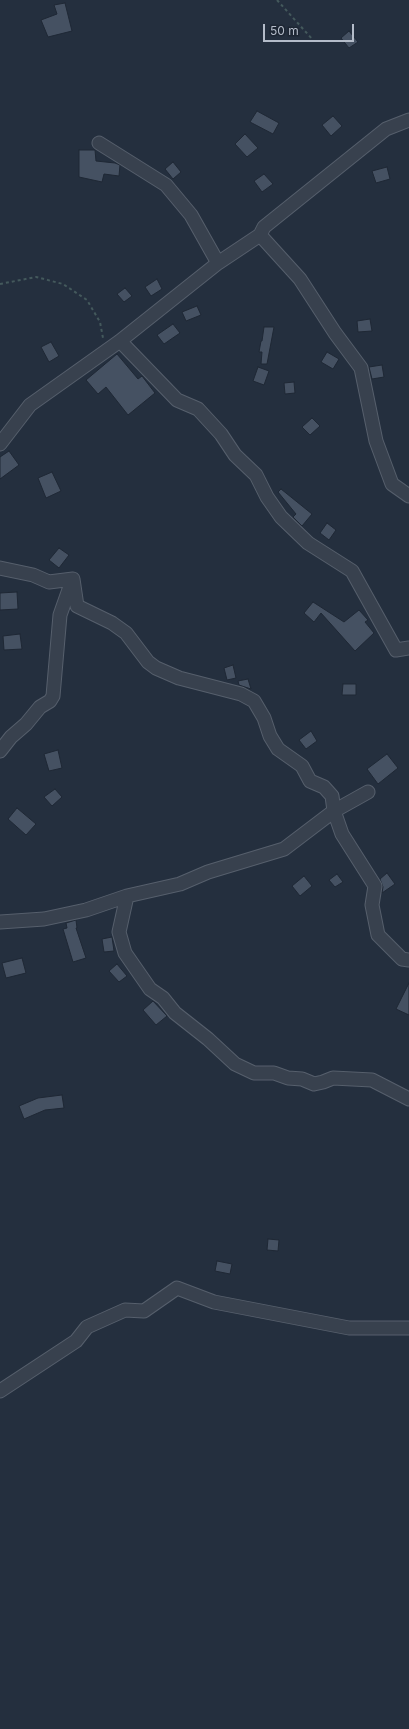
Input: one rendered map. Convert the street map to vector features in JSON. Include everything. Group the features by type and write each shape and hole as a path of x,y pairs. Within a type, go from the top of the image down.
{"street":[{"path":"0,444 30,405 120,341 218,263 260,235 264,227 386,129 409,120"},
{"path":"99,143 166,185 191,215 218,263"},
{"path":"260,235 300,279 335,333 361,368 376,441 392,484 409,496"},
{"path":"120,341 177,400 198,409 221,434 235,454 256,475 267,497 281,517 308,543 352,571 396,650 409,648"},
{"path":"0,568 33,575 49,582 72,579"},
{"path":"0,751 11,736 26,724 40,707 50,701 53,696 60,615 72,579"},
{"path":"72,579 77,606 112,623 126,633 148,662 156,668 179,678 241,694 254,701 264,718 270,736 278,749 302,766 310,781 324,787 332,796 334,811 342,834 375,886 372,905 378,935 402,959 409,960"},
{"path":"0,922 44,919 79,912 127,896 180,884 208,872 284,849 334,811 368,792"},
{"path":"127,896 119,932 125,952 150,989 163,998 175,1013 208,1039 235,1064 254,1073 274,1073 288,1078 302,1079 314,1084 333,1078 372,1080 409,1100"},
{"path":"0,1391 76,1342 87,1327 125,1310 144,1311 177,1288 214,1302 349,1328 409,1328"}],"path":[{"path":"277,0 313,40"},
{"path":"0,284 36,277 63,284 87,300 100,322 106,351"}],"building":[{"path":"65,3 72,31 48,37 41,20 57,14 54,5"},
{"path":"349,31 358,42 349,48 341,38"},
{"path":"257,111 279,123 273,134 250,122"},
{"path":"333,116 342,126 331,136 322,125"},
{"path":"245,134 258,148 247,157 235,144"},
{"path":"79,150 95,150 96,161 120,165 119,176 104,174 102,182 79,177"},
{"path":"173,162 181,172 173,179 165,169"},
{"path":"387,167 390,179 376,183 372,171"},
{"path":"264,174 273,184 262,192 254,181"},
{"path":"157,279 162,289 151,296 145,287"},
{"path":"125,288 132,296 124,302 117,294"},
{"path":"197,306 201,315 186,321 182,312"},
{"path":"370,319 372,331 358,332 357,321"},
{"path":"173,324 180,333 164,344 157,335"},
{"path":"264,327 274,327 267,364 261,364 262,352 259,352"},
{"path":"51,342 59,356 49,362 41,347"},
{"path":"327,352 339,359 333,369 321,362"},
{"path":"117,354 138,379 142,376 155,393 128,415 106,387 98,394 86,380"},
{"path":"382,365 384,377 372,379 369,367"},
{"path":"258,367 269,371 264,385 253,381"},
{"path":"294,382 295,393 285,394 284,383"},
{"path":"312,418 320,426 310,435 302,427"},
{"path":"9,451 19,465 0,479 0,457"},
{"path":"52,472 61,491 46,498 38,478"},
{"path":"281,489 312,514 302,526 293,517 296,514 278,492"},
{"path":"327,523 336,530 329,540 320,533"},
{"path":"59,548 69,555 59,568 49,560"},
{"path":"17,592 18,609 0,610 0,593"},
{"path":"313,602 344,622 359,610 368,620 365,622 374,633 355,651 321,613 314,622 304,613"},
{"path":"20,634 22,649 4,650 3,636"},
{"path":"233,665 236,678 227,680 224,668"},
{"path":"248,679 251,689 239,685 238,681"},
{"path":"343,684 356,684 356,695 342,695"},
{"path":"311,731 317,741 306,749 299,740"},
{"path":"58,750 62,768 49,771 44,754"},
{"path":"387,754 398,768 378,784 367,769"},
{"path":"55,789 62,797 52,806 44,797"},
{"path":"17,808 36,824 26,835 8,819"},
{"path":"387,873 395,884 382,893 383,887 380,879"},
{"path":"337,874 343,882 335,887 329,880"},
{"path":"304,876 312,886 300,896 292,886"},
{"path":"76,920 76,928 86,958 73,962 63,929 67,928 66,923"},
{"path":"112,937 114,951 104,952 102,939"},
{"path":"22,958 26,973 6,978 2,963"},
{"path":"117,964 127,976 119,982 109,971"},
{"path":"409,983 409,1015 396,1009"},
{"path":"153,1001 167,1016 156,1025 143,1010"},
{"path":"62,1095 64,1108 45,1110 24,1119 19,1106 38,1098"},
{"path":"268,1239 279,1240 278,1251 267,1250"},
{"path":"217,1261 232,1264 230,1274 215,1271"}]}
